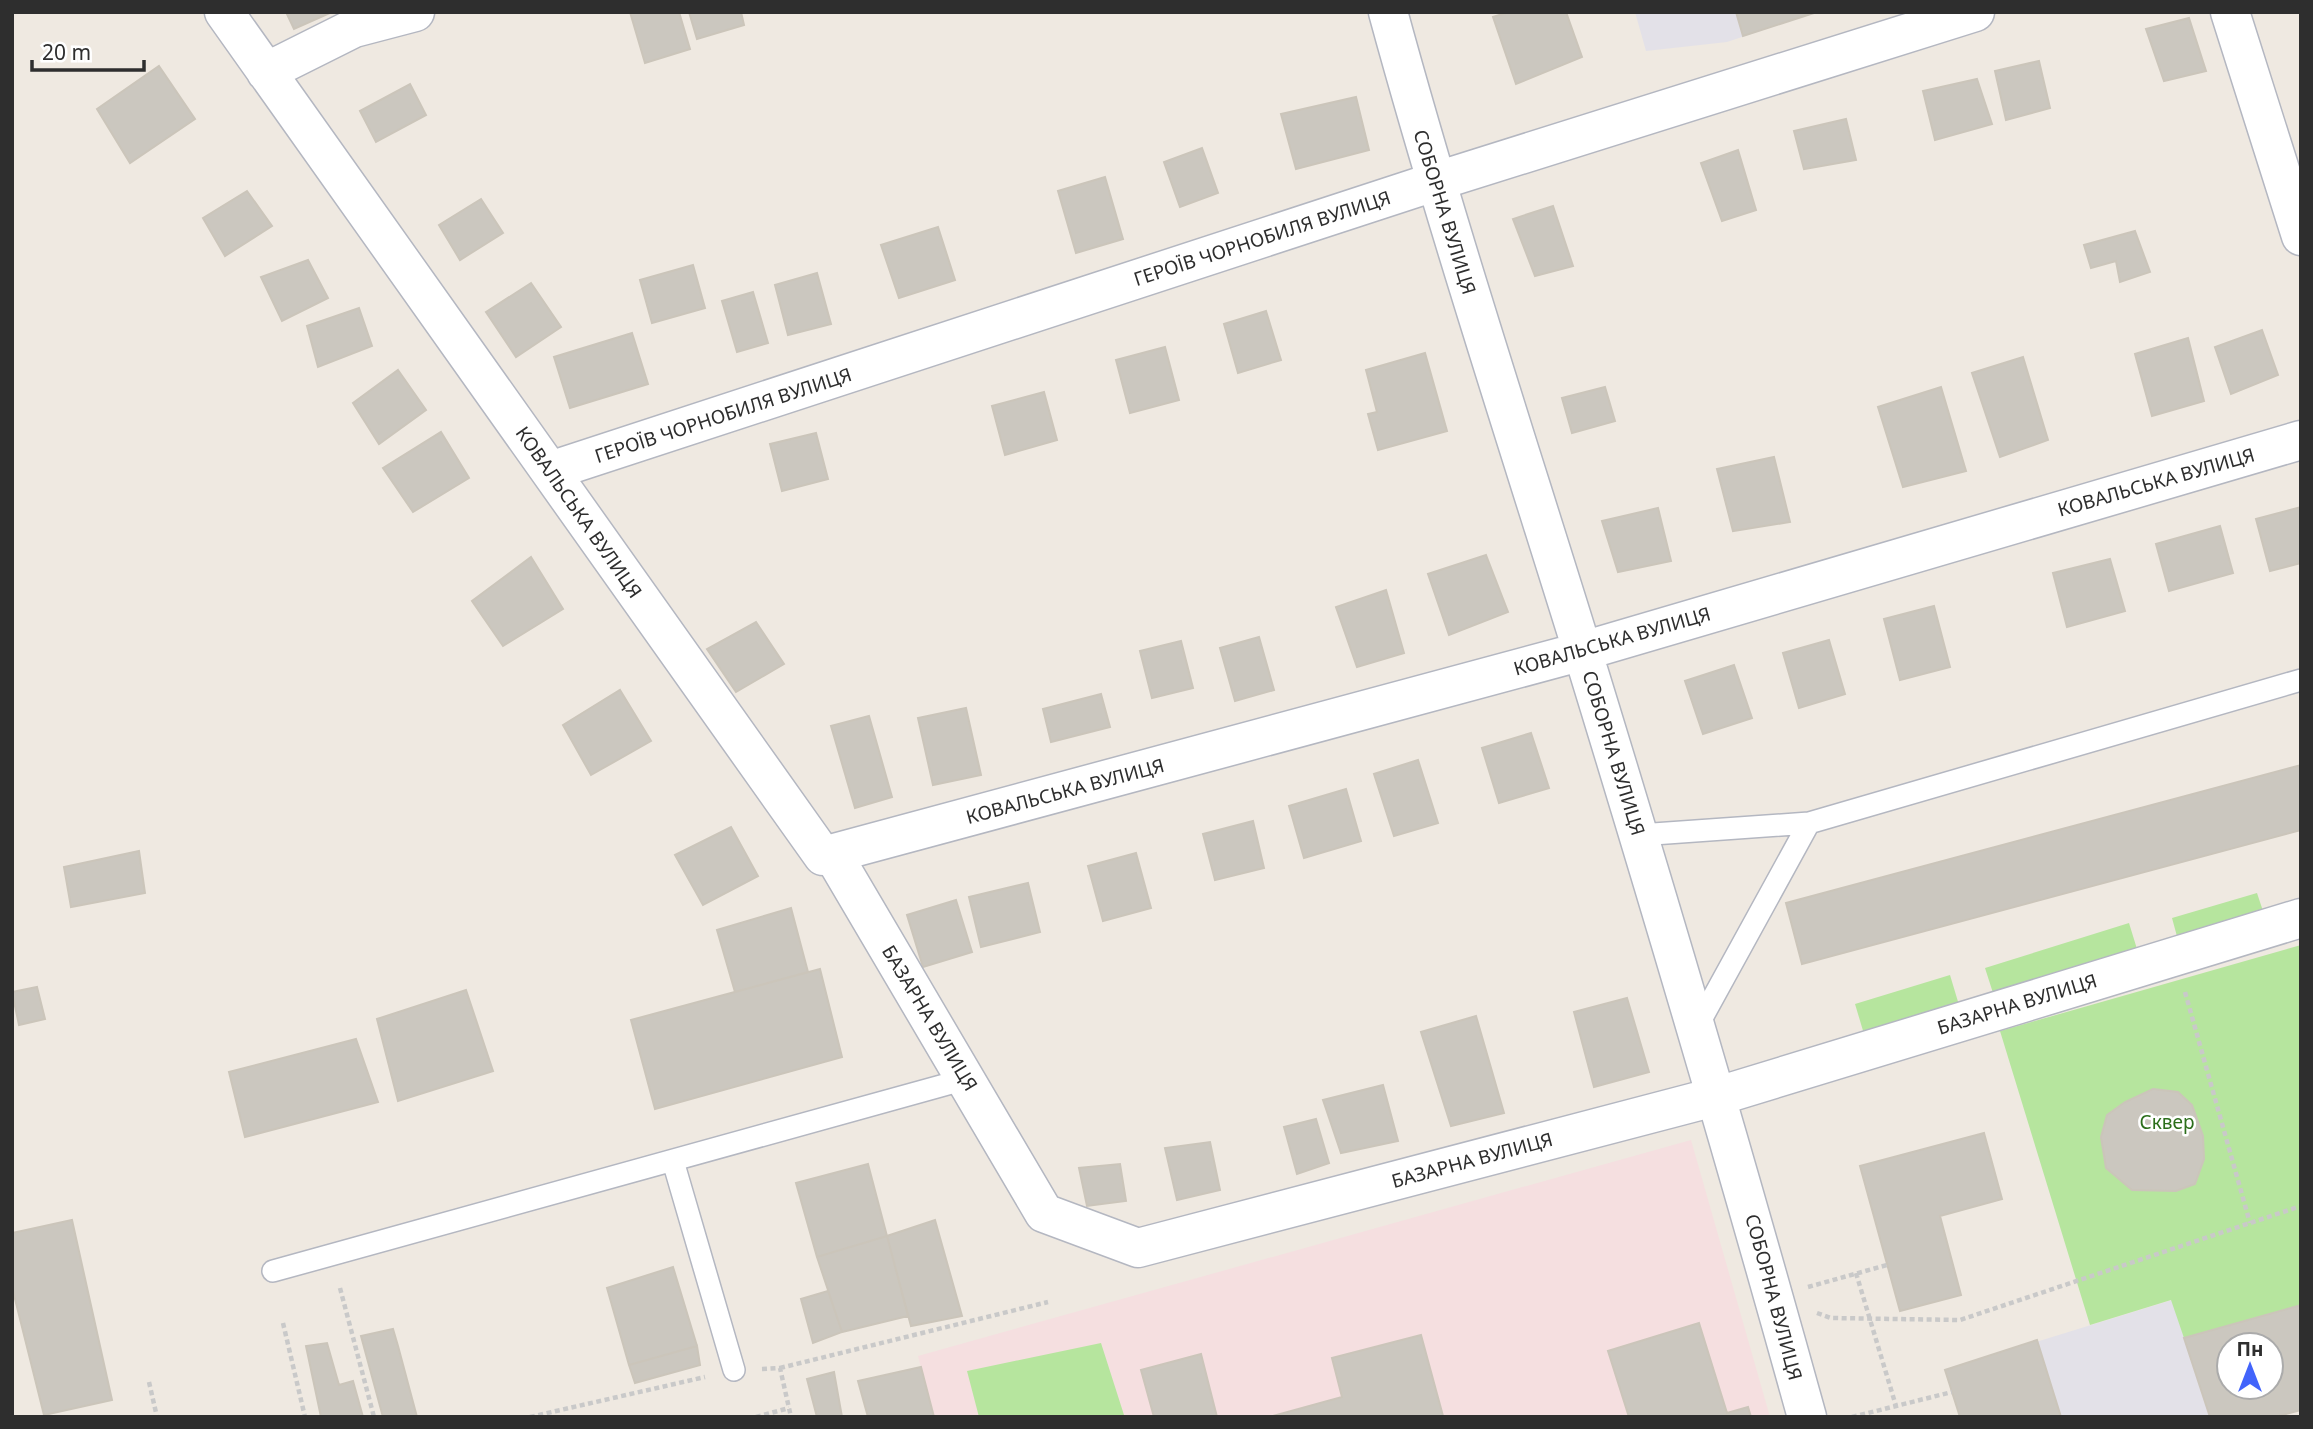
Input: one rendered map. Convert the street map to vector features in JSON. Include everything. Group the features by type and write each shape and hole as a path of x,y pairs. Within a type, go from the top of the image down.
{"street":[{"name":"КОВАЛЬСЬКА ВУЛИЦЯ","path":"224,12 823,856 1583,651 2301,440"},
{"path":"266,72 354,28 415,12"},
{"name":"СОБОРНА ВУЛИЦЯ","path":"1388,12 1434,182 1583,651 1718,1096 1807,1417"},
{"name":"ГЕРОЇВ ЧОРНОБИЛЯ ВУЛИЦЯ","path":"550,471 1434,182 1975,12"},
{"path":"2230,12 2301,236"},
{"name":"БАЗАРНА ВУЛИЦЯ","path":"832,853 1044,1213 1138,1248 1718,1096 2301,918"}],"lane":[{"path":"1639,835 1809,823 2301,680"},
{"path":"1697,1027 1809,823"},
{"path":"273,1271 966,1079"},
{"path":"673,1161 734,1370"}],"path":[{"path":"2175,957 2250,1223"},
{"path":"1773,1297 1831,1318 1960,1320 2301,1206"},
{"path":"1773,1297 1887,1265"},
{"path":"1856,1273 1896,1406"},
{"path":"340,1288 374,1417"},
{"path":"530,1417 734,1370 780,1368 1048,1302"},
{"path":"283,1323 304,1417"},
{"path":"780,1368 792,1417"},
{"path":"149,1381 158,1417"},
{"path":"1852,1417 1952,1392"},
{"path":"756,1417 790,1408"},
{"path":"558,1410 559,1417"}],"shaded area":[{"path":"1635,12 1817,12 1727,42 1646,51"},
{"path":"1691,1140 1770,1417 934,1417 918,1356"},
{"path":"2172,1300 2210,1417 1960,1417 1945,1370"}],"green space":[{"path":"2257,893 2264,914 2178,940 2172,918"},
{"path":"2129,923 2137,949 1993,993 1985,968"},
{"name":"Сквер","path":"2301,945 2301,1305 2184,1338 2171,1300 2090,1325 2000,1031"},
{"path":"1950,975 1959,1005 1864,1034 1855,1004"},
{"path":"1101,1343 1124,1415 979,1417 967,1371"}],"building":[{"path":"286,12 332,12 294,29"},
{"path":"630,12 679,12 690,49 645,63"},
{"path":"689,12 741,12 744,25 697,39"},
{"path":"1509,12 1566,12 1582,57 1516,84 1493,17"},
{"path":"1736,12 1817,12 1743,36"},
{"path":"2189,18 2206,71 2164,81 2146,29"},
{"path":"2039,61 2050,108 2006,120 1995,71"},
{"path":"159,66 195,119 130,163 97,109"},
{"path":"1977,79 1992,124 1935,140 1923,91"},
{"path":"410,84 426,115 376,142 360,111"},
{"path":"1356,97 1369,150 1296,169 1281,114"},
{"path":"1846,119 1856,160 1804,169 1794,131"},
{"path":"1202,148 1218,193 1180,207 1164,162"},
{"path":"1738,150 1756,210 1722,221 1701,163"},
{"path":"1105,177 1123,239 1076,253 1058,191"},
{"path":"247,191 272,226 225,256 203,218"},
{"path":"481,199 503,233 460,260 439,225"},
{"path":"1553,206 1573,266 1535,276 1513,219"},
{"path":"938,227 955,280 899,298 881,245"},
{"path":"2135,231 2150,272 2120,282 2116,261 2091,268 2084,245"},
{"path":"308,260 328,298 282,321 261,277"},
{"path":"693,265 705,308 652,323 640,280"},
{"path":"817,273 831,324 788,335 775,285"},
{"path":"531,283 561,327 516,357 486,312"},
{"path":"753,292 768,343 737,352 722,301"},
{"path":"359,308 372,346 318,367 307,326"},
{"path":"1266,311 1281,360 1238,373 1224,324"},
{"path":"2262,330 2278,375 2231,394 2215,347"},
{"path":"632,333 648,384 570,408 554,357"},
{"path":"2188,338 2204,401 2152,416 2135,354"},
{"path":"1165,347 1179,400 1130,413 1116,360"},
{"path":"1425,353 1447,431 1378,450 1368,414 1377,412 1366,370"},
{"path":"2023,357 2048,440 2000,457 1972,373"},
{"path":"398,370 426,410 379,444 353,403"},
{"path":"1605,387 1615,421 1572,433 1562,398"},
{"path":"1941,387 1966,471 1903,487 1878,407"},
{"path":"1044,392 1057,440 1005,455 992,406"},
{"path":"441,432 469,478 413,512 383,468"},
{"path":"816,433 828,479 782,491 770,444"},
{"path":"1774,457 1790,522 1733,531 1717,469"},
{"path":"2301,507 2301,563 2270,571 2256,519"},
{"path":"1658,508 1671,561 1618,572 1602,521"},
{"path":"2220,526 2233,573 2169,591 2156,544"},
{"path":"1486,555 1508,612 1449,635 1428,574"},
{"path":"531,557 563,609 503,646 472,601"},
{"path":"2110,559 2125,611 2067,627 2053,573"},
{"path":"1386,590 1404,653 1357,667 1336,607"},
{"path":"1934,606 1950,667 1900,680 1884,619"},
{"path":"756,622 784,664 736,692 707,649"},
{"path":"1259,637 1274,690 1235,701 1220,648"},
{"path":"1829,640 1845,694 1799,708 1783,653"},
{"path":"1181,641 1193,688 1152,698 1140,651"},
{"path":"1734,665 1752,718 1703,734 1685,681"},
{"path":"620,690 651,741 591,775 563,725"},
{"path":"1101,694 1110,727 1051,742 1043,709"},
{"path":"966,708 981,775 933,785 918,718"},
{"path":"869,716 892,797 855,808 831,726"},
{"path":"1531,733 1549,788 1499,803 1482,748"},
{"path":"1418,760 1438,823 1394,836 1374,774"},
{"path":"2301,765 2301,830 1802,964 1786,903"},
{"path":"1346,789 1361,841 1304,858 1289,806"},
{"path":"1253,821 1264,868 1215,880 1203,834"},
{"path":"731,827 758,876 703,905 675,855"},
{"path":"139,851 145,893 71,907 64,867"},
{"path":"1136,853 1151,908 1103,921 1088,866"},
{"path":"1028,883 1040,932 981,947 969,897"},
{"path":"956,900 972,952 923,967 907,915"},
{"path":"791,908 808,972 735,992 717,930"},
{"path":"820,969 842,1057 655,1109 631,1020"},
{"path":"37,987 45,1019 19,1025 12,992"},
{"path":"466,990 493,1071 398,1101 377,1019"},
{"path":"1627,998 1649,1072 1594,1087 1574,1012"},
{"path":"1476,1016 1504,1113 1451,1126 1421,1032"},
{"path":"356,1039 378,1102 245,1137 229,1072"},
{"path":"1383,1085 1398,1141 1341,1153 1323,1100"},
{"path":"2153,1089 2178,1092 2192,1105 2203,1136 2204,1159 2195,1184 2176,1191 2132,1190 2106,1168 2101,1137 2107,1115 2125,1102"},
{"path":"1316,1119 1329,1163 1297,1174 1284,1127"},
{"path":"1984,1133 2002,1199 1940,1216 1961,1295 1900,1311 1860,1166"},
{"path":"1210,1142 1220,1190 1177,1200 1165,1148"},
{"path":"868,1164 887,1236 817,1257 796,1183"},
{"path":"1120,1164 1126,1201 1087,1206 1079,1168"},
{"path":"72,1220 112,1400 44,1415 12,1287 12,1233"},
{"path":"935,1220 962,1316 911,1326 887,1236"},
{"path":"887,1236 908,1316 842,1332 817,1257"},
{"path":"673,1267 697,1346 629,1365 607,1288"},
{"path":"828,1291 842,1332 813,1343 801,1299"},
{"path":"2301,1305 2301,1410 2275,1417 2210,1417 2184,1338"},
{"path":"1699,1323 1727,1413 1748,1407 1751,1417 1629,1417 1608,1351"},
{"path":"393,1329 417,1417 383,1417 361,1336"},
{"path":"1421,1335 1443,1416 1269,1417 1342,1397 1332,1358"},
{"path":"2037,1340 2061,1417 1960,1417 1945,1370"},
{"path":"327,1343 339,1385 353,1381 363,1417 321,1417 306,1346"},
{"path":"697,1346 700,1365 635,1383 629,1365"},
{"path":"1201,1354 1217,1417 1154,1417 1141,1370"},
{"path":"921,1367 934,1417 868,1417 858,1381"},
{"path":"834,1372 842,1417 817,1417 807,1379"}]}
